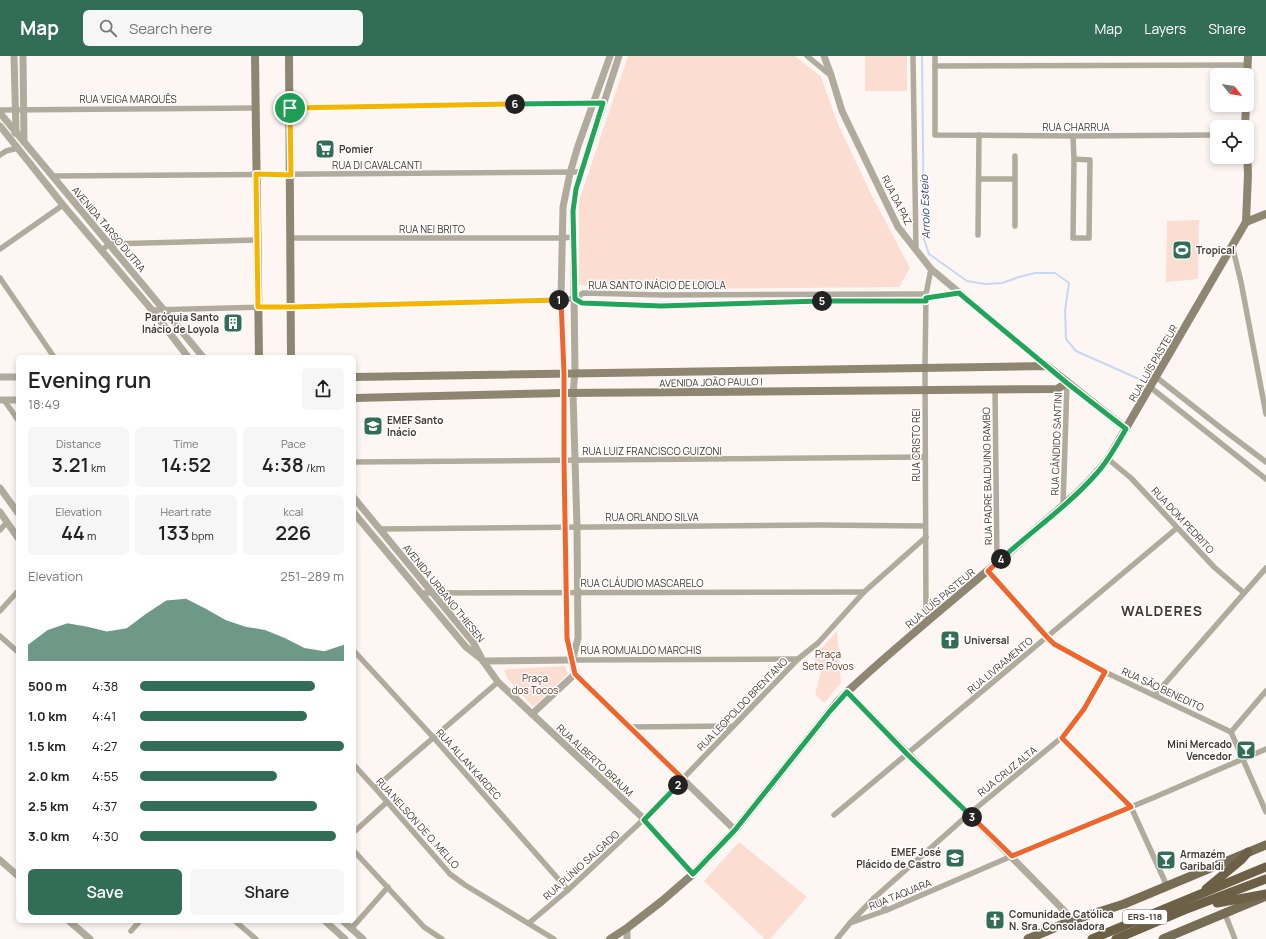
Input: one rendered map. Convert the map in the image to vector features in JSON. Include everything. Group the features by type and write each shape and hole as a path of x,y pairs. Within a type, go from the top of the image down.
{"highway":[{"path":"1199,895 1241,860 1248,852"},
{"name":"ERS-118","path":"1092,939 1266,867"},
{"name":"ERS-118","path":"1116,939 1184,910 1266,879"},
{"path":"1184,910 1245,897 1266,895"}],"main road":[{"path":"255,56 258,355"},
{"path":"289,56 292,307 291,355"},
{"path":"1248,164 1246,222 1266,214"},
{"name":"RUA LUÍS PASTEUR","path":"610,939 662,901 693,874 735,830 834,706 847,692 1087,484 1108,459 1246,222"},
{"name":"AVENIDA JOÃO PAULO I","path":"356,377 1047,366"},
{"name":"RUA DA PAZ","path":"1047,366 1126,429"},
{"name":"AVENIDA JOÃO PAULO I","path":"356,398 568,393 1057,389 1067,383"},
{"path":"1028,939 1073,920 1124,904 1266,845"},
{"path":"1163,939 1225,914 1266,895"}],"street":[{"path":"6,151 10,139 16,132 14,109 14,56"},
{"path":"0,155 6,151 18,148 24,142 23,56"},
{"path":"572,660 578,638 577,527 574,460 568,393 564,373 561,300 562,238 564,207 570,173 592,103 610,56"},
{"path":"619,56 581,172 576,189 573,211 575,373 568,393 564,460 567,638 575,674 735,830"},
{"path":"807,56 831,75"},
{"name":"RUA DA PAZ","path":"824,56 845,118 898,227 931,269 1047,366"},
{"path":"914,56 916,250"},
{"path":"935,56 934,66 1248,60"},
{"name":"RUA CHARRUA","path":"934,66 935,135 1210,135"},
{"path":"290,108 603,103"},
{"name":"RUA VEIGA MARQUÊS","path":"0,110 256,108"},
{"name":"AVENIDA TARSO DUTRA","path":"0,113 201,355"},
{"name":"AVENIDA TARSO DUTRA","path":"0,126 63,205 152,310 186,355"},
{"path":"978,236 979,135"},
{"path":"1073,136 1073,238 1089,238 1090,160 1074,159"},
{"path":"1015,156 1015,226"},
{"name":"RUA DI CAVALCANTI","path":"52,176 581,172"},
{"path":"979,179 1014,179"},
{"path":"0,249 63,205"},
{"name":"RUA NEI BRITO","path":"291,238 573,237"},
{"path":"101,250 109,244 257,240"},
{"path":"1232,245 1241,282 1266,414"},
{"name":"RUA CRISTO REI","path":"926,622 925,367 926,298 931,269"},
{"path":"0,278 53,355"},
{"name":"RUA SANTO INÁCIO DE LOIOLA","path":"583,293 926,298 661,306 582,303 575,299 583,293"},
{"path":"926,298 959,293"},
{"path":"152,310 575,299"},
{"path":"0,377 16,377"},
{"path":"1156,377 1266,462"},
{"name":"RUA CÂNDIDO SANTINI","path":"1062,506 1067,383"},
{"path":"1150,387 1266,479"},
{"name":"RUA PADRE BALDUINO RAMBO","path":"995,389 997,563"},
{"path":"2,400 16,400"},
{"path":"2,400 16,418"},
{"path":"1214,438 1221,428"},
{"name":"RUA LUIZ FRANCISCO GUIZONI","path":"356,462 925,457"},
{"name":"RUA DOM PEDRITO","path":"1108,459 1131,478 1214,567 1244,593"},
{"path":"0,488 16,510"},
{"name":"AVENIDA URBANO THIESEN","path":"356,500 474,642 483,661"},
{"path":"0,512 16,535"},
{"name":"AVENIDA URBANO THIESEN","path":"356,515 466,647 483,661"},
{"path":"0,530 7,522"},
{"name":"RUA ORLANDO SILVA","path":"380,529 819,525 925,526"},
{"name":"RUA LIVRAMENTO","path":"834,815 1177,528"},
{"name":"RUA LEOPOLDO BRENTANO","path":"644,820 732,726 798,659 818,643 864,592 926,537"},
{"path":"1155,695 1266,568"},
{"name":"RUA SÃO BENEDITO","path":"988,571 1054,644 1105,672 1231,732"},
{"name":"RUA CLÁUDIO MASCARELO","path":"421,593 864,592"},
{"path":"0,611 16,593"},
{"path":"0,636 16,650"},
{"name":"RUA ALLAN KARDEC","path":"356,654 433,737 568,890"},
{"name":"RUA ROMUALDO MARCHIS","path":"483,661 798,659"},
{"name":"RUA ALBERTO BRAUM","path":"483,661 498,682 644,820 693,874"},
{"name":"RUA CRUZ ALTA","path":"837,939 874,898 969,814 1062,738 1084,709 1105,672"},
{"path":"532,714 575,674"},
{"path":"375,788 498,682"},
{"path":"1266,691 1231,732 1266,812"},
{"path":"847,692 907,754 1012,856 1073,920"},
{"path":"630,727 732,726"},
{"path":"1062,738 1131,807 1167,886"},
{"name":"RUA TAQUARA","path":"850,923 887,910 1266,749"},
{"name":"RUA NELSON DE O. MELLO","path":"356,767 450,874 465,885 554,939"},
{"path":"356,830 387,802"},
{"name":"RUA PLÍNIO SALGADO","path":"529,924 644,820"},
{"path":"356,853 424,927 442,939"},
{"path":"0,860 16,874"},
{"path":"356,922 388,887"},
{"path":"874,898 887,910"},
{"path":"1225,914 1235,939"},
{"path":"71,923 90,939"},
{"path":"131,931 138,923"},
{"path":"237,923 256,939"},
{"path":"327,923 345,939"},
{"path":"345,923 362,939"},
{"path":"351,928 356,923"},
{"path":"627,928 627,939"}],"green space":[{"path":"628,56 795,56 821,77 838,124 871,194 910,268 899,287 665,289 579,285 579,201"},
{"path":"865,56 907,56 907,91 865,91"},
{"name":"Tropical","path":"1199,220 1198,279 1166,282 1167,221"},
{"name":"Praça Sete Povos","path":"837,631 841,683 824,703 815,694 821,672 813,658"},
{"name":"Praça dos Tocos","path":"565,666 568,674 533,707 507,678 504,671 507,669"},
{"path":"739,842 807,897 770,939 765,939 704,881"}],"waterway":[{"name":"Arroio Esteio","path":"922,56 924,239 929,254 967,281 985,284 1002,283 1035,273 1055,273 1069,283 1065,311 1066,339 1076,351 1139,379"}],"place":[{"name":"Pomier","path":"325,149"},
{"name":"Tropical","path":"1182,250"},
{"name":"Paróquia Santo Inácio de Loyola","path":"233,323"},
{"name":"EMEF Santo Inácio","path":"373,426"},
{"name":"Universal","path":"950,640"},
{"name":"Mini Mercado Vencedor","path":"1246,750"},
{"name":"EMEF José Plácido de Castro","path":"955,858"},
{"name":"Armazém Garibaldi","path":"1166,860"},
{"name":"Comunidade Católica N. Sra. Consoladora","path":"995,920"}],"district":[{"name":"WALDERES","path":"1162,611"}],"route":[{"path":"603,103 576,189 573,211 575,299 582,303 661,306 818,301 926,301 926,298 959,293 1067,383 1126,429 1108,459 1087,484 988,571 1027,616 1054,644 1105,672 1084,709 1062,738 1131,807 1012,856 907,754 847,692 838,701 735,830 693,874 644,820 683,779 575,674 567,638 564,373 561,300 258,307 256,174 291,175 290,108 603,103"}]}
